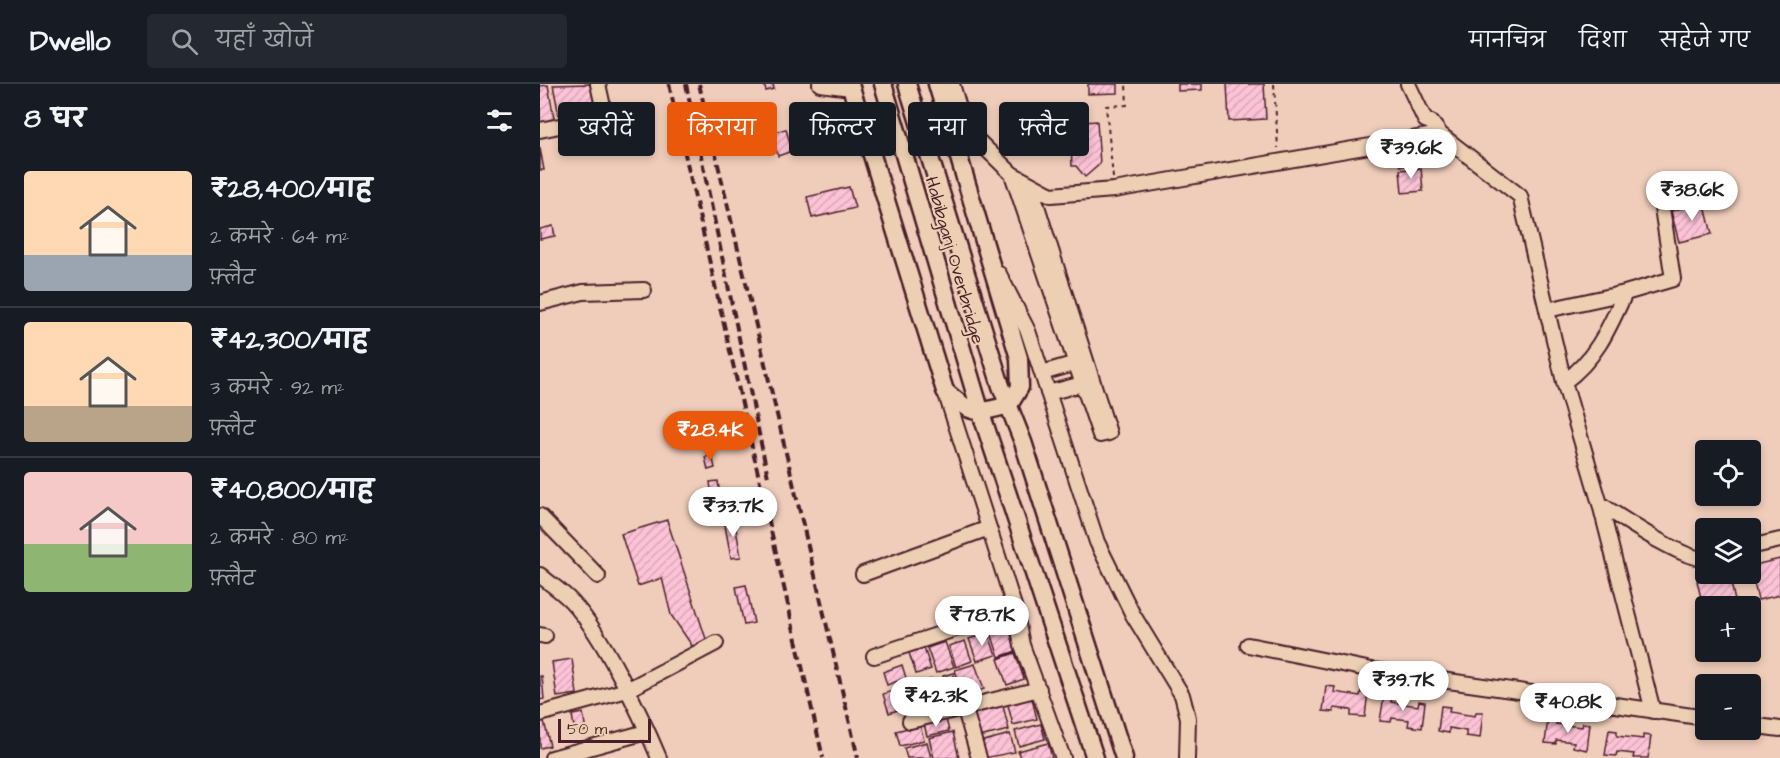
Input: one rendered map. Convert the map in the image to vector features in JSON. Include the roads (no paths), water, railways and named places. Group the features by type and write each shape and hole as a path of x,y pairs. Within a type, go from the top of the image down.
{"main road":[{"name":"Habibganj Overbridge","path":"883,84 981,413 1095,758"},
{"name":"Habibganj Overbridge","path":"907,84 1000,386 1009,405 1124,758"},
{"path":"851,86 945,391 960,404 981,413 1009,405 1020,387 1019,357 937,84"}],"street":[{"path":"540,130 598,118 602,102 598,84"},
{"path":"820,84 851,86"},
{"path":"952,84 965,128 1012,174 1031,187 1059,196 1114,190 1440,134"},
{"path":"1408,84 1424,118 1431,122 1440,134 1520,196 1564,382 1600,504 1653,711"},
{"path":"1417,84 1429,110 1431,122"},
{"path":"1012,174 1087,382 1048,393"},
{"path":"1031,187 1080,362"},
{"path":"1547,310 1625,293 1673,279 1662,208"},
{"path":"986,248 1028,331 1097,542 1110,572 1182,695 1188,718 1187,758"},
{"path":"540,303 583,292 644,290"},
{"path":"1564,382 1582,369 1600,346 1625,293"},
{"path":"1042,373 1080,362"},
{"path":"945,391 1015,609 1022,645 1063,758"},
{"path":"1600,504 1677,551 1695,558"},
{"path":"540,516 598,576"},
{"path":"864,574 989,528"},
{"path":"1761,544 1780,540"},
{"path":"541,578 571,600 587,620 627,690 659,758"},
{"path":"874,656 1015,609"},
{"path":"540,714 627,690 716,642"},
{"path":"1248,645 1372,670 1695,717"},
{"path":"910,721 1039,689"},
{"path":"964,706 979,758"},
{"path":"1761,726 1780,729"},
{"path":"552,758 646,732"}],"railway":[{"path":"669,84 823,758"},
{"path":"686,84 768,477"},
{"path":"699,84 858,758"}]}
